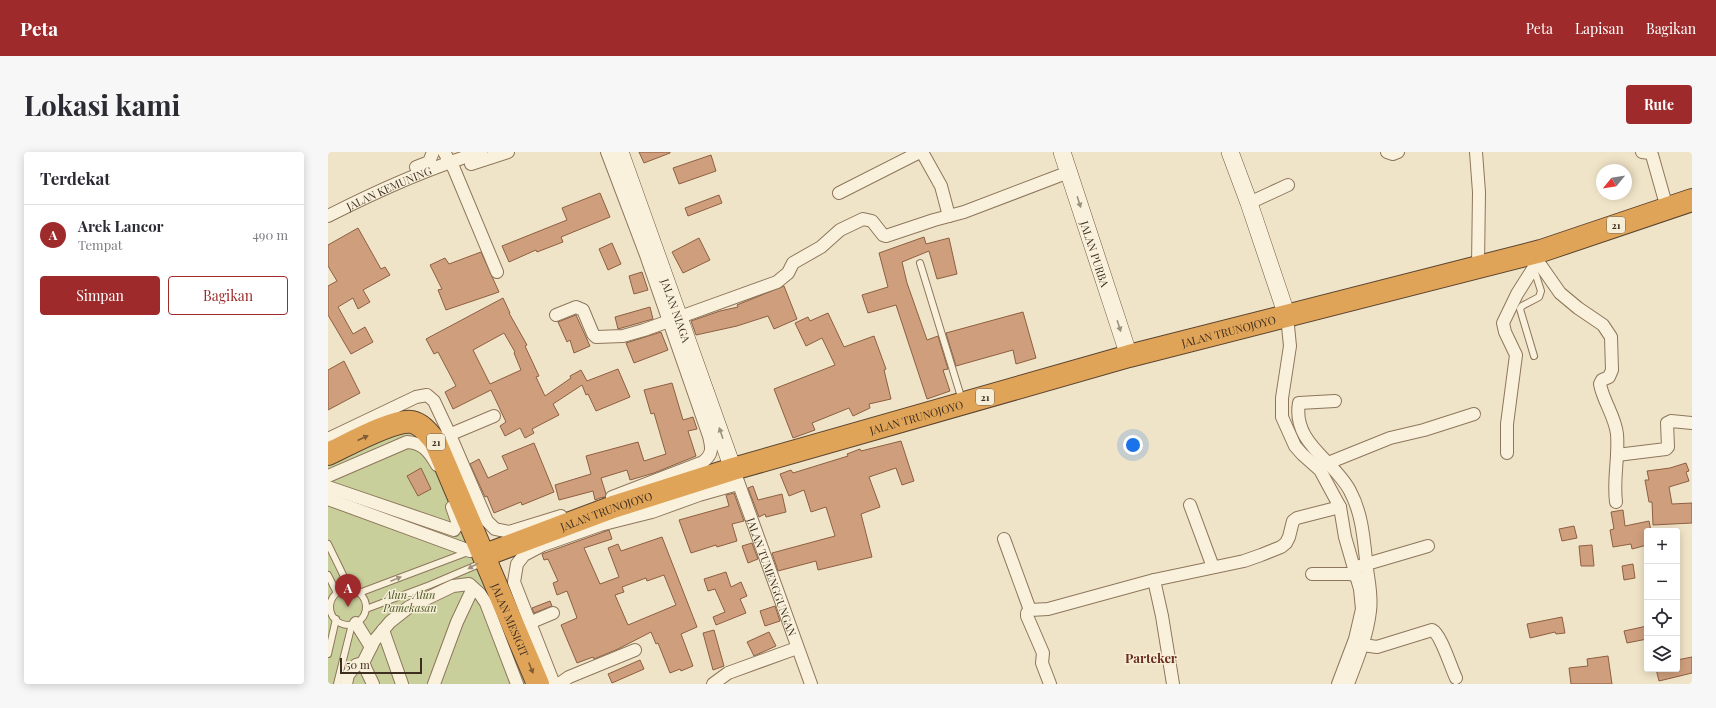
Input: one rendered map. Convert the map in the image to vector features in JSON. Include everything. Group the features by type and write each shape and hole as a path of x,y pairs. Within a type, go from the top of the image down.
{"highway":[{"name":"21","path":"1486,265 1539,258 1667,208 1692,200"},
{"name":"JALAN TRUNOJOYO","path":"477,553 613,507 736,476 963,404 1129,356 1486,265"},
{"name":"21","path":"328,454 382,429 401,422 412,422 420,425 443,438 477,553"},
{"name":"JALAN MESIGIT","path":"477,553 522,626 538,684"}],"street":[{"path":"328,208 364,190 429,162 434,152"},
{"path":"449,161 481,152"},
{"path":"449,161 508,152"},
{"path":"328,439 416,397 427,395 434,401 443,438 487,521 495,529 509,532 564,515 703,462 710,456 712,449 709,436 674,318 646,255 607,152"},
{"name":"JALAN NIAGA","path":"620,152 674,318 736,476"},
{"path":"839,193 921,152 941,186 949,216"},
{"name":"JALAN PURBA","path":"1062,152 1129,356"},
{"path":"1230,152 1249,203 1287,316 1290,346 1282,400 1282,416 1295,446 1320,470 1340,507 1345,537 1371,600 1361,631 1355,639 1338,684"},
{"path":"1387,152 1393,154 1398,152"},
{"path":"1475,152 1486,265"},
{"path":"1642,152 1650,153 1652,155 1667,208"},
{"path":"449,161 497,272"},
{"name":"JALAN KEMUNING","path":"328,216 449,161"},
{"path":"556,315 576,306 583,310 593,334 596,336 601,338 623,336 644,330 777,282 788,273 793,263 821,247 840,230 863,219 872,221 883,235 886,236 964,212 1069,172"},
{"path":"1249,203 1288,185"},
{"path":"1506,453 1507,424 1516,355 1505,332 1503,323 1517,294 1539,258 1560,292 1578,308 1603,325 1611,337 1612,370 1609,377 1602,380 1600,384 1617,432 1618,455 1614,488 1616,502"},
{"path":"1282,400 1299,403 1335,401"},
{"path":"1299,403 1298,410 1302,432 1308,442 1328,463 1351,492 1363,533 1359,568"},
{"path":"1328,463 1390,438 1424,430 1474,414"},
{"path":"443,438 494,416"},
{"path":"1618,455 1666,449 1668,447 1668,423 1671,421 1692,423"},
{"path":"328,476 407,442 418,442 436,463 458,524 454,530 328,487"},
{"path":"552,684 552,679 522,626 514,576 517,564 524,555 543,545 600,525 652,512 699,495 736,476"},
{"name":"JALAN TUMENGGUNGAN","path":"736,476 811,684"},
{"path":"328,499 477,553"},
{"path":"1190,506 1213,567"},
{"path":"1030,610 1048,609 1154,580 1244,561 1281,547 1289,537 1294,520 1340,507"},
{"path":"1004,539 1030,610"},
{"path":"1312,574 1349,574 1359,568 1428,546"},
{"path":"1154,580 1162,616 1173,684"},
{"path":"346,684 348,675 356,665 363,663 371,647 390,622 409,607 453,586 468,584 480,594 486,603 516,684"},
{"path":"434,684 457,622 473,588"},
{"path":"1030,610 1027,613 1027,616 1043,654 1042,663 1050,684"},
{"path":"522,626 553,613"},
{"path":"354,623 371,647"},
{"path":"383,630 402,684"},
{"path":"1363,645 1378,647 1432,630 1440,640 1456,678"},
{"path":"1348,684 1363,645 1361,631"},
{"path":"713,684 728,673 797,648"},
{"path":"559,684 569,677 635,650"},
{"path":"363,663 373,684"}],"lane":[{"path":"1534,356 1520,309 1522,306 1539,297 1541,291 1539,258"},
{"path":"920,263 963,404"},
{"path":"328,544 350,589"},
{"path":"359,593 477,553 477,565 430,585 366,609 360,619 354,623 341,623 330,614 329,602 337,593 350,589 359,593 363,597 366,609"},
{"path":"328,575 337,593"},
{"path":"328,654 336,619"},
{"path":"337,684 354,623"}],"green space":[{"name":"Alun-Alun Pamekasan","path":"397,433 416,434 425,441 530,684 328,684 328,460"}],"building":[{"path":"639,152 670,152 670,153 644,163"},
{"path":"711,155 716,171 679,184 673,168"},
{"path":"600,193 610,217 561,237 563,242 537,252 536,250 509,262 502,246 567,220 562,208"},
{"path":"719,195 722,203 688,216 685,208"},
{"path":"358,228 381,269 385,267 390,275 363,290 370,302 358,309 353,298 338,307 353,334 365,327 373,342 351,354 328,315 328,286 337,281 328,266 328,245"},
{"path":"924,237 926,244 949,238 957,274 937,279 929,251 902,262 907,283 927,340 938,336 948,369 943,370 950,391 927,399 896,305 868,313 862,295 888,287 879,253"},
{"path":"699,238 710,260 683,273 672,252"},
{"path":"612,243 621,264 608,270 599,249"},
{"path":"481,252 499,292 446,310 438,290 442,289 430,265 445,258 449,264"},
{"path":"642,272 648,290 634,294 629,276"},
{"path":"784,286 797,319 774,329 768,316 737,326 696,335 691,321 720,311 738,307 737,305"},
{"path":"503,298 509,313 527,345 525,346 539,376 536,377 545,396 571,378 570,376 581,370 587,381 618,369 630,397 596,411 588,394 586,395 582,385 553,404 559,415 532,429 534,433 525,438 520,428 505,436 500,426 506,422 491,390 453,409 445,392 456,386 438,352 434,354 426,339","holes":["504,333 515,352 514,353 521,370 490,384 473,350"]},
{"path":"650,307 653,319 618,329 615,317"},
{"path":"1023,312 1036,358 1016,364 1013,350 956,366 946,333"},
{"path":"828,313 844,347 874,336 886,369 884,370 891,399 869,404 870,408 853,416 849,408 812,423 815,430 793,438 774,389 835,365 822,338 806,346 795,323 808,317 810,321"},
{"path":"576,315 590,346 574,353 570,340 567,342 558,322"},
{"path":"661,332 668,350 634,363 626,343"},
{"path":"344,361 360,393 328,410 328,370"},
{"path":"672,383 683,420 693,417 697,429 688,431 696,456 654,473 630,480 627,470 601,478 606,494 605,497 595,500 593,491 559,500 555,485 591,474 586,456 638,442 644,461 666,454 654,413 651,414 644,390"},
{"path":"901,441 914,481 902,485 896,468 869,477 880,507 861,514 872,557 818,570 816,561 778,571 772,553 835,536 826,507 811,512 804,490 789,496 780,474 791,470 793,473 848,456 847,454 860,449 861,451"},
{"path":"534,443 554,492 522,505 521,502 494,513 470,464 479,459 488,478 508,469 502,456"},
{"path":"1686,463 1689,471 1686,472 1689,481 1669,487 1672,504 1692,503 1692,523 1653,525 1652,502 1649,502 1645,480 1649,480 1647,471 1670,468"},
{"path":"421,468 431,489 418,496 407,476"},
{"path":"753,486 758,500 782,494 786,512 766,517 765,514 759,517 748,488"},
{"path":"734,493 744,521 732,524 737,541 717,547 716,545 691,553 679,520 729,506 726,495"},
{"path":"1623,510 1625,526 1649,521 1650,528 1644,528 1644,546 1632,549 1631,544 1613,547 1610,530 1614,529 1611,512"},
{"path":"1574,526 1577,538 1562,541 1559,529"},
{"path":"609,530 612,539 584,548 600,584 619,577 608,548 618,544 621,551 662,537 697,627 681,634 693,666 681,671 680,669 670,673 658,643 656,644 651,632 618,649 594,659 593,657 577,663 561,625 577,618 567,591 557,595 553,583 558,581 548,559 544,560 542,554","holes":["664,575 676,605 628,625 615,595 624,592 622,587 646,578 647,581"]},
{"path":"752,543 758,559 748,563 742,546"},
{"path":"1592,545 1594,566 1581,566 1579,546"},
{"path":"1633,564 1635,578 1624,580 1622,566"},
{"path":"726,572 731,587 741,582 747,596 740,599 746,613 716,625 713,617 725,612 715,589 708,591 704,579"},
{"path":"550,601 552,606 534,613 532,608"},
{"path":"775,606 780,621 765,626 760,611"},
{"path":"1562,617 1565,633 1556,634 1555,632 1530,638 1527,624"},
{"path":"1644,627 1644,640 1627,643 1624,631"},
{"path":"714,630 724,666 713,670 703,633"},
{"path":"769,632 776,646 754,656 747,642"},
{"path":"1608,656 1612,684 1571,684 1569,668 1588,666 1587,659"},
{"path":"1692,657 1692,673 1659,681 1657,672 1680,672 1680,659"},
{"path":"640,660 644,669 612,683 608,674"}],"place":[{"name":"Arek Lancor","path":"348,607"}],"district":[{"name":"Parteker","path":"1151,657"}]}
